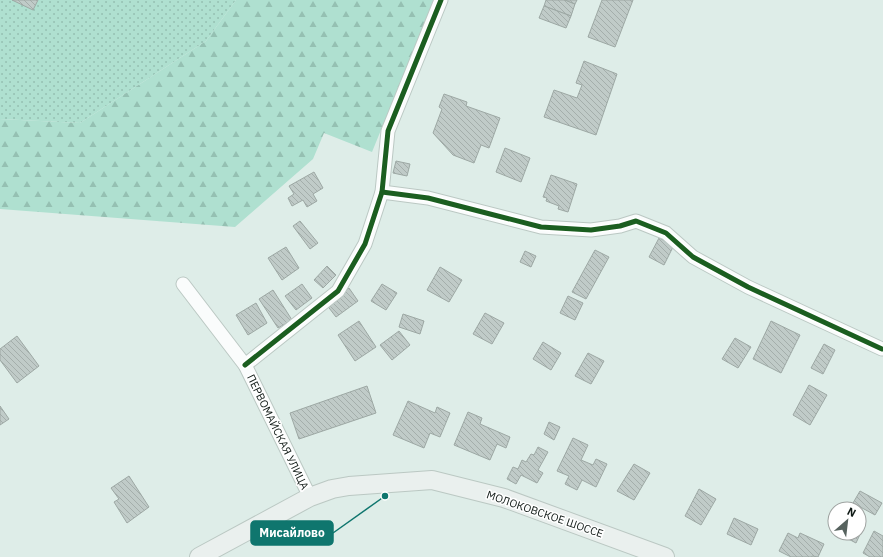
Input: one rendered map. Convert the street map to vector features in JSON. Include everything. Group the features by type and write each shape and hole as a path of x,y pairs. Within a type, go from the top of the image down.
{"main road":[{"name":"МОЛОКОВСКОЕ ШОССЕ","path":"199,557 310,497 332,489 349,486 432,480 504,498 665,557"}],"street":[{"name":"ПЕРВОМАЙСКАЯ УЛИЦА","path":"310,497 245,365 338,291 365,244 382,192 388,131 441,0"},
{"path":"382,192 428,198 541,227 591,230 620,226 636,221 666,233 693,258 748,287 882,349"},
{"path":"183,284 245,365"}],"green space":[{"path":"0,0 236,0 206,41 80,123 0,119"},
{"path":"236,0 434,0 372,152 324,133 313,159 235,227 0,209 0,119 80,123 206,41"}],"building":[{"path":"12,0 38,0 33,10"},
{"path":"546,0 565,0 575,4 571,16 544,6"},
{"path":"565,0 577,0 575,4"},
{"path":"602,0 633,0 615,47 588,37"},
{"path":"544,6 571,16 566,28 539,18"},
{"path":"584,61 617,74 596,135 544,117 554,90 577,98 582,85 576,83"},
{"path":"444,94 467,102 466,106 500,118 489,148 481,145 474,163 453,155 433,133 442,109 439,107"},
{"path":"505,148 530,158 521,182 496,172"},
{"path":"396,161 410,164 407,176 393,173"},
{"path":"314,172 323,188 313,194 317,201 307,207 303,200 292,206 288,198 294,194 289,186"},
{"path":"551,175 577,184 568,212 558,209 559,206 546,201 547,198 543,197"},
{"path":"300,221 318,243 310,249 293,226"},
{"path":"659,238 674,245 664,265 649,257"},
{"path":"286,247 299,268 282,280 268,258"},
{"path":"595,250 609,257 586,299 572,292"},
{"path":"525,251 536,256 531,267 520,262"},
{"path":"327,266 336,275 323,288 314,280"},
{"path":"440,267 462,280 449,302 427,290"},
{"path":"302,284 312,298 296,310 285,296"},
{"path":"382,284 397,293 386,310 371,301"},
{"path":"349,288 358,301 336,317 326,304"},
{"path":"273,290 292,320 278,328 259,299"},
{"path":"568,296 583,303 575,320 560,313"},
{"path":"256,303 267,323 248,335 236,315"},
{"path":"485,313 504,323 492,344 473,334"},
{"path":"403,314 424,321 420,334 399,327"},
{"path":"359,321 376,347 355,361 338,335"},
{"path":"771,321 800,335 781,373 753,359"},
{"path":"399,331 410,345 392,360 380,345"},
{"path":"17,336 39,366 17,383 0,360 0,349"},
{"path":"735,338 751,347 738,368 722,359"},
{"path":"543,342 561,353 551,370 533,359"},
{"path":"824,344 835,350 823,374 811,368"},
{"path":"588,353 604,361 591,384 575,376"},
{"path":"809,385 827,395 810,425 793,415"},
{"path":"367,386 376,413 299,439 290,413"},
{"path":"408,401 435,413 437,407 450,413 440,437 430,433 424,448 393,435"},
{"path":"0,406 9,419 0,425"},
{"path":"468,412 482,418 480,424 510,437 506,448 497,444 490,460 454,445"},
{"path":"549,422 560,427 554,440 544,434"},
{"path":"573,438 588,445 581,460 593,465 596,459 607,464 596,487 582,480 577,490 565,484 569,476 557,471"},
{"path":"538,447 548,452 538,470 543,473 537,483 521,475 516,484 507,479 513,467 518,469 522,460 526,462 531,454 534,455"},
{"path":"634,464 650,473 634,500 617,491"},
{"path":"129,476 149,507 127,523 114,502 119,499 111,488"},
{"path":"699,489 716,499 701,525 685,516"},
{"path":"860,491 882,503 875,515 867,511 867,501 854,501"},
{"path":"734,518 758,529 751,545 727,534"},
{"path":"874,531 883,536 883,557 870,557 863,553"},
{"path":"788,533 798,538 800,533 824,544 818,557 791,557 779,551"}],"cycle path":[{"path":"245,365 338,291 365,244 382,192 388,131 441,0"},
{"path":"382,192 428,198 541,227 591,230 620,226 636,221 666,233 693,257 748,287 882,349"}],"place":[{"name":"Мисайлово","path":"385,496"}]}
